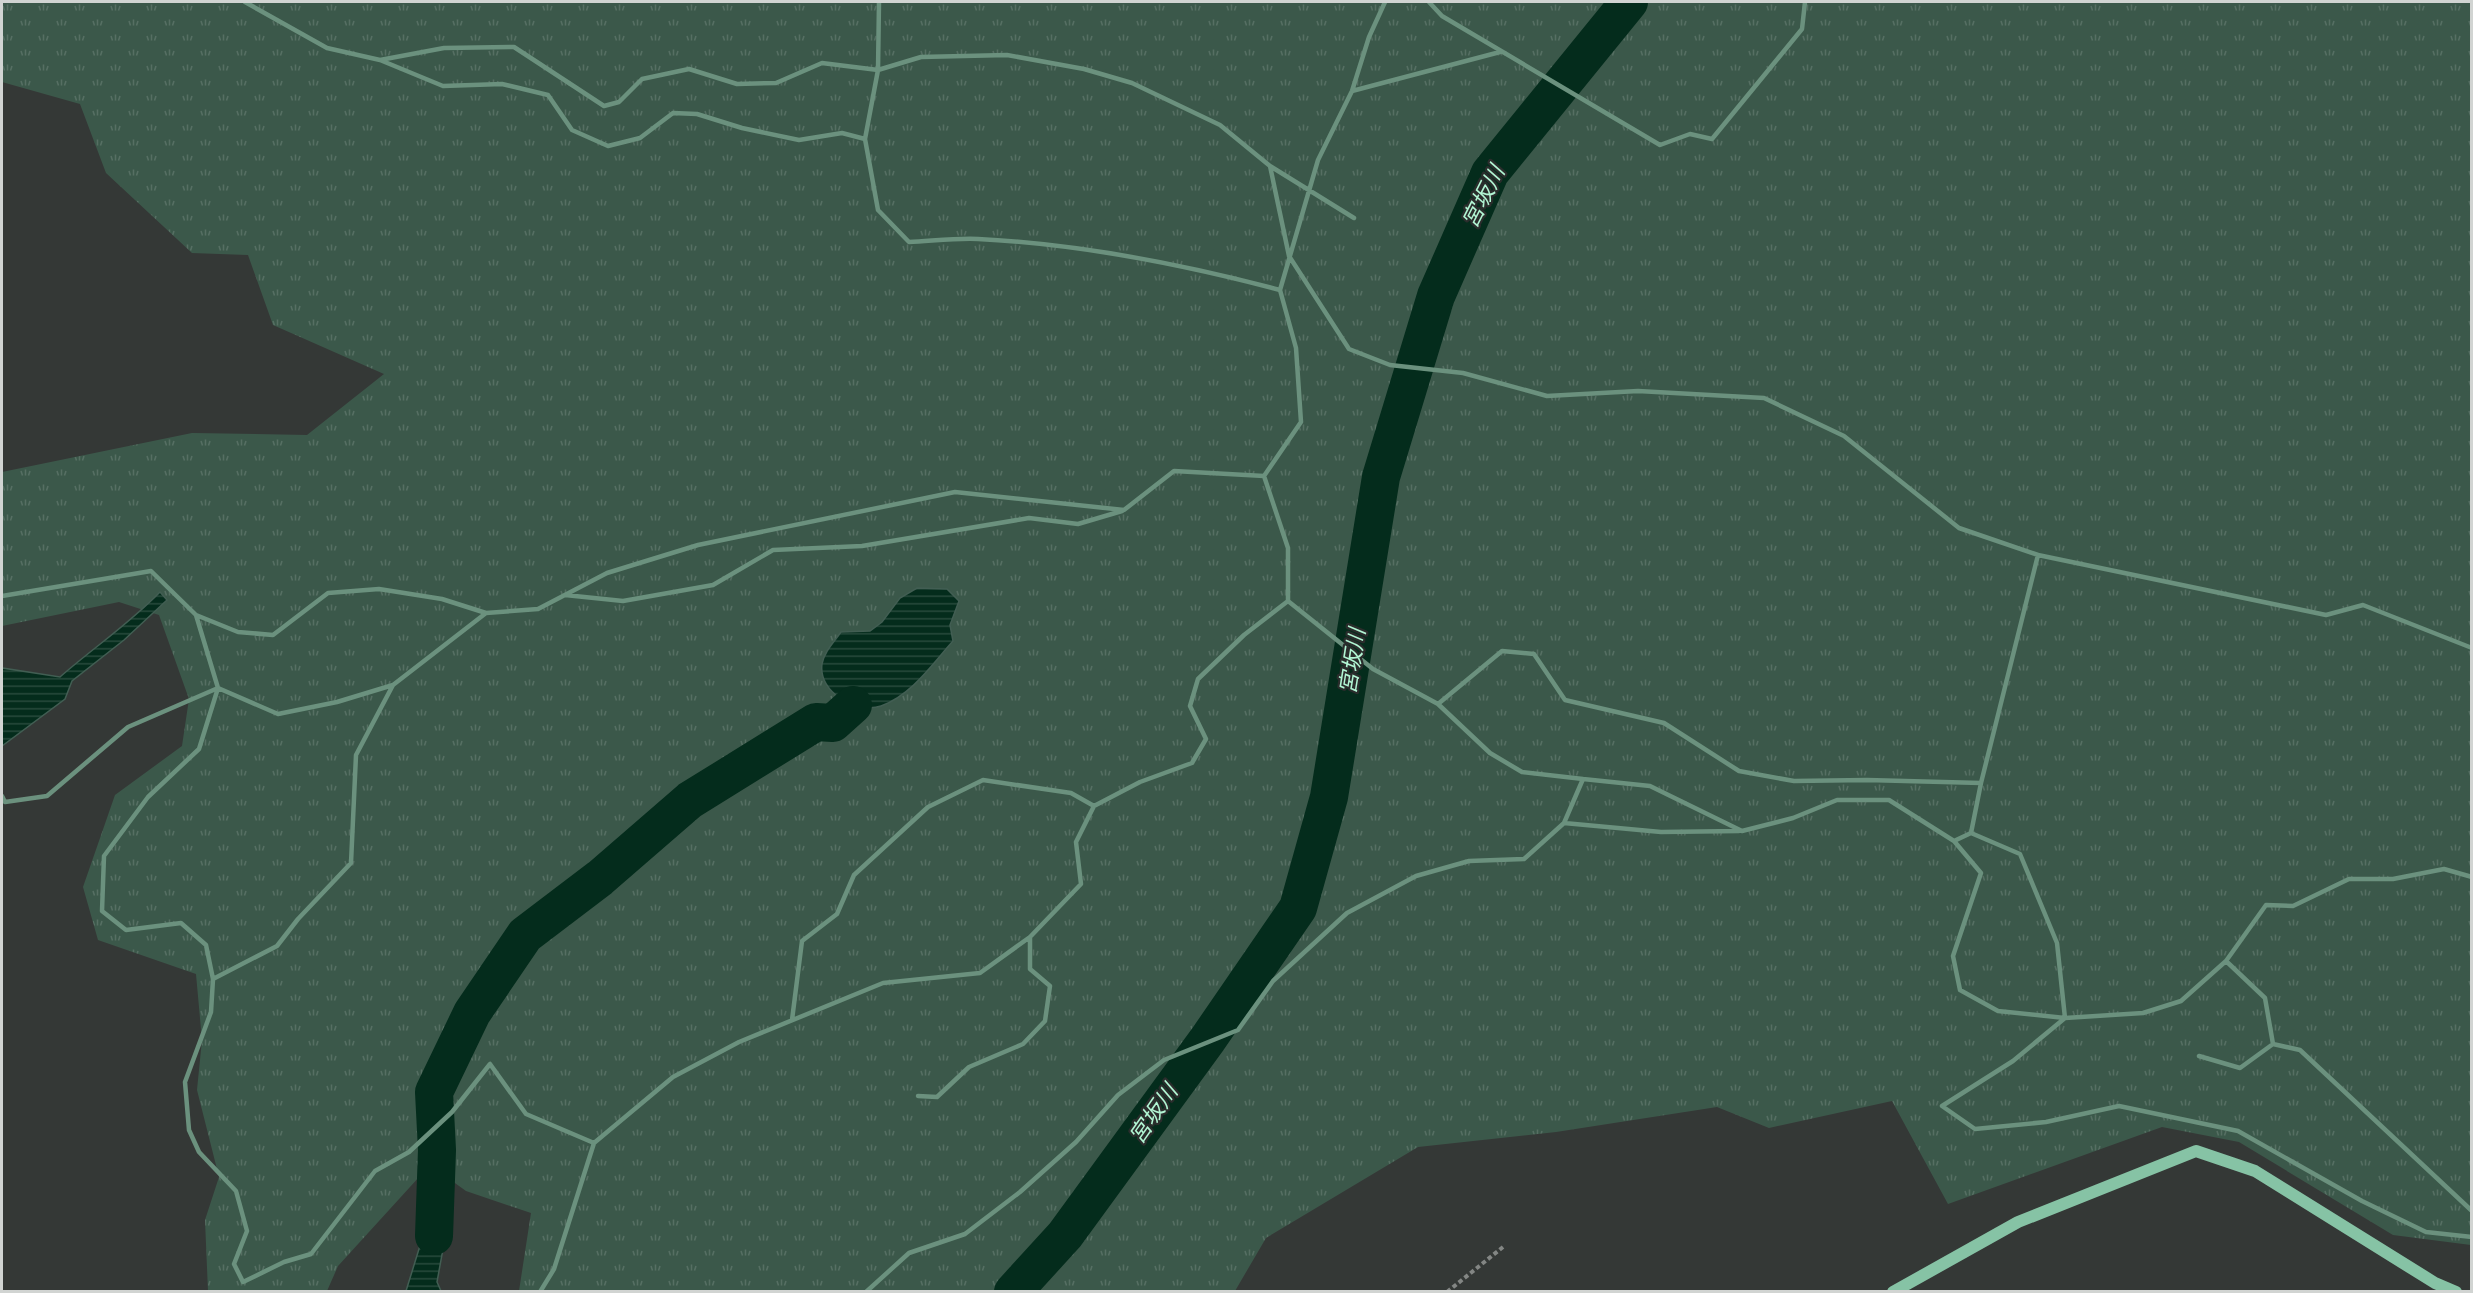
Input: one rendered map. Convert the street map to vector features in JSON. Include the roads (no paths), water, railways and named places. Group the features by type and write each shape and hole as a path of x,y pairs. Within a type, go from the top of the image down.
{"street":[{"path":"1893,1292 2018,1222 2196,1151 2255,1171 2435,1283 2456,1292"}],"lane":[{"path":"244,2 327,48 380,60 443,86 502,84 548,95 572,130 608,146 640,138 673,113 697,114 742,128 798,140 842,133 864,139"},
{"path":"879,2 878,70 864,139 878,210 909,242 976,239 1058,245 1220,274 1280,290"},
{"path":"1264,476 1301,422 1296,348 1280,290 1318,160 1352,91 1369,37 1385,2"},
{"path":"1429,2 1442,16 1500,52 1660,145 1690,134 1712,139 1803,29 1805,2"},
{"path":"380,60 444,48 514,48 604,106 619,102 642,79 689,69 737,84 776,83 822,63 878,70 921,57 1007,55 1084,69 1132,83 1220,125 1270,166 1309,188 1354,218"},
{"path":"1352,91 1500,52"},
{"path":"1270,166 1289,256 1349,349 1390,365 1463,373 1547,396 1638,392 1764,398 1844,436 1959,528 2038,555 2326,615 2363,605 2472,648"},
{"path":"565,595 623,601 713,585 773,550 862,546 1029,518 1078,524 1124,510 1174,471 1264,476"},
{"path":"1264,476 1288,548 1288,601"},
{"path":"2,596 151,571 196,615 238,632 273,635 328,593 380,589 442,599 486,613 538,609 607,573 698,545 955,492 1124,510"},
{"path":"1971,833 1981,783 2038,555"},
{"path":"1288,601 1373,669 1438,704 1490,753 1522,772 1650,786 1742,831"},
{"path":"540,1292 554,1269 594,1143 673,1077 739,1042 884,983 980,973 1030,936 1081,884 1076,842 1094,806 1140,782 1191,763 1206,740 1190,706 1198,680 1244,635 1288,601"},
{"path":"2,796 4,802 46,796 128,727 218,687 278,714 337,702 393,685 486,613"},
{"path":"196,615 218,687 199,749 148,797 104,856 102,911 126,930 181,923 206,945 213,980 211,1012 185,1082 189,1130 199,1152 236,1191 247,1231 234,1264 243,1282 284,1262 311,1254 375,1171 409,1152 452,1112 490,1064 526,1114 594,1143"},
{"path":"1438,704 1502,651 1534,654 1564,700 1664,723 1739,771 1794,781 1981,783"},
{"path":"213,980 277,946 298,918 351,863 356,755 393,685"},
{"path":"866,1292 909,1253 965,1234 1020,1192 1076,1142 1118,1095 1164,1060 1238,1030 1273,981 1347,913 1416,876 1468,861 1524,859 1564,823 1583,779"},
{"path":"792,1020 802,941 837,914 854,875 928,807 983,780 1071,793 1094,806"},
{"path":"1564,823 1660,832 1742,831 1793,818 1837,800 1889,800 1954,841 1981,873 1953,956 1960,990 1998,1011 2065,1018 2143,1013 2181,1001 2226,961 2266,905 2293,906 2349,879 2393,879 2444,869 2472,877"},
{"path":"1954,841 1971,833 2020,854 2057,943 2065,1018"},
{"path":"918,1096 937,1097 969,1067 1023,1044 1045,1021 1050,986 1030,969 1030,936"},
{"path":"2226,961 2265,998 2273,1044"},
{"path":"2065,1018 2013,1060 1942,1106 1975,1129 2046,1122 2119,1106 2238,1131 2362,1201 2426,1232 2472,1237"},
{"path":"2199,1056 2240,1068 2273,1044 2300,1050 2472,1211"}],"waterway":[{"name":"宮坂川","path":"1013,1292 1065,1235 1208,1039 1298,908 1329,797 1381,477 1436,296 1490,173 1629,2"},
{"path":"434,1236 437,1150 434,1092 472,1013 525,935 600,878 690,800 816,722 833,723 853,705"}]}
